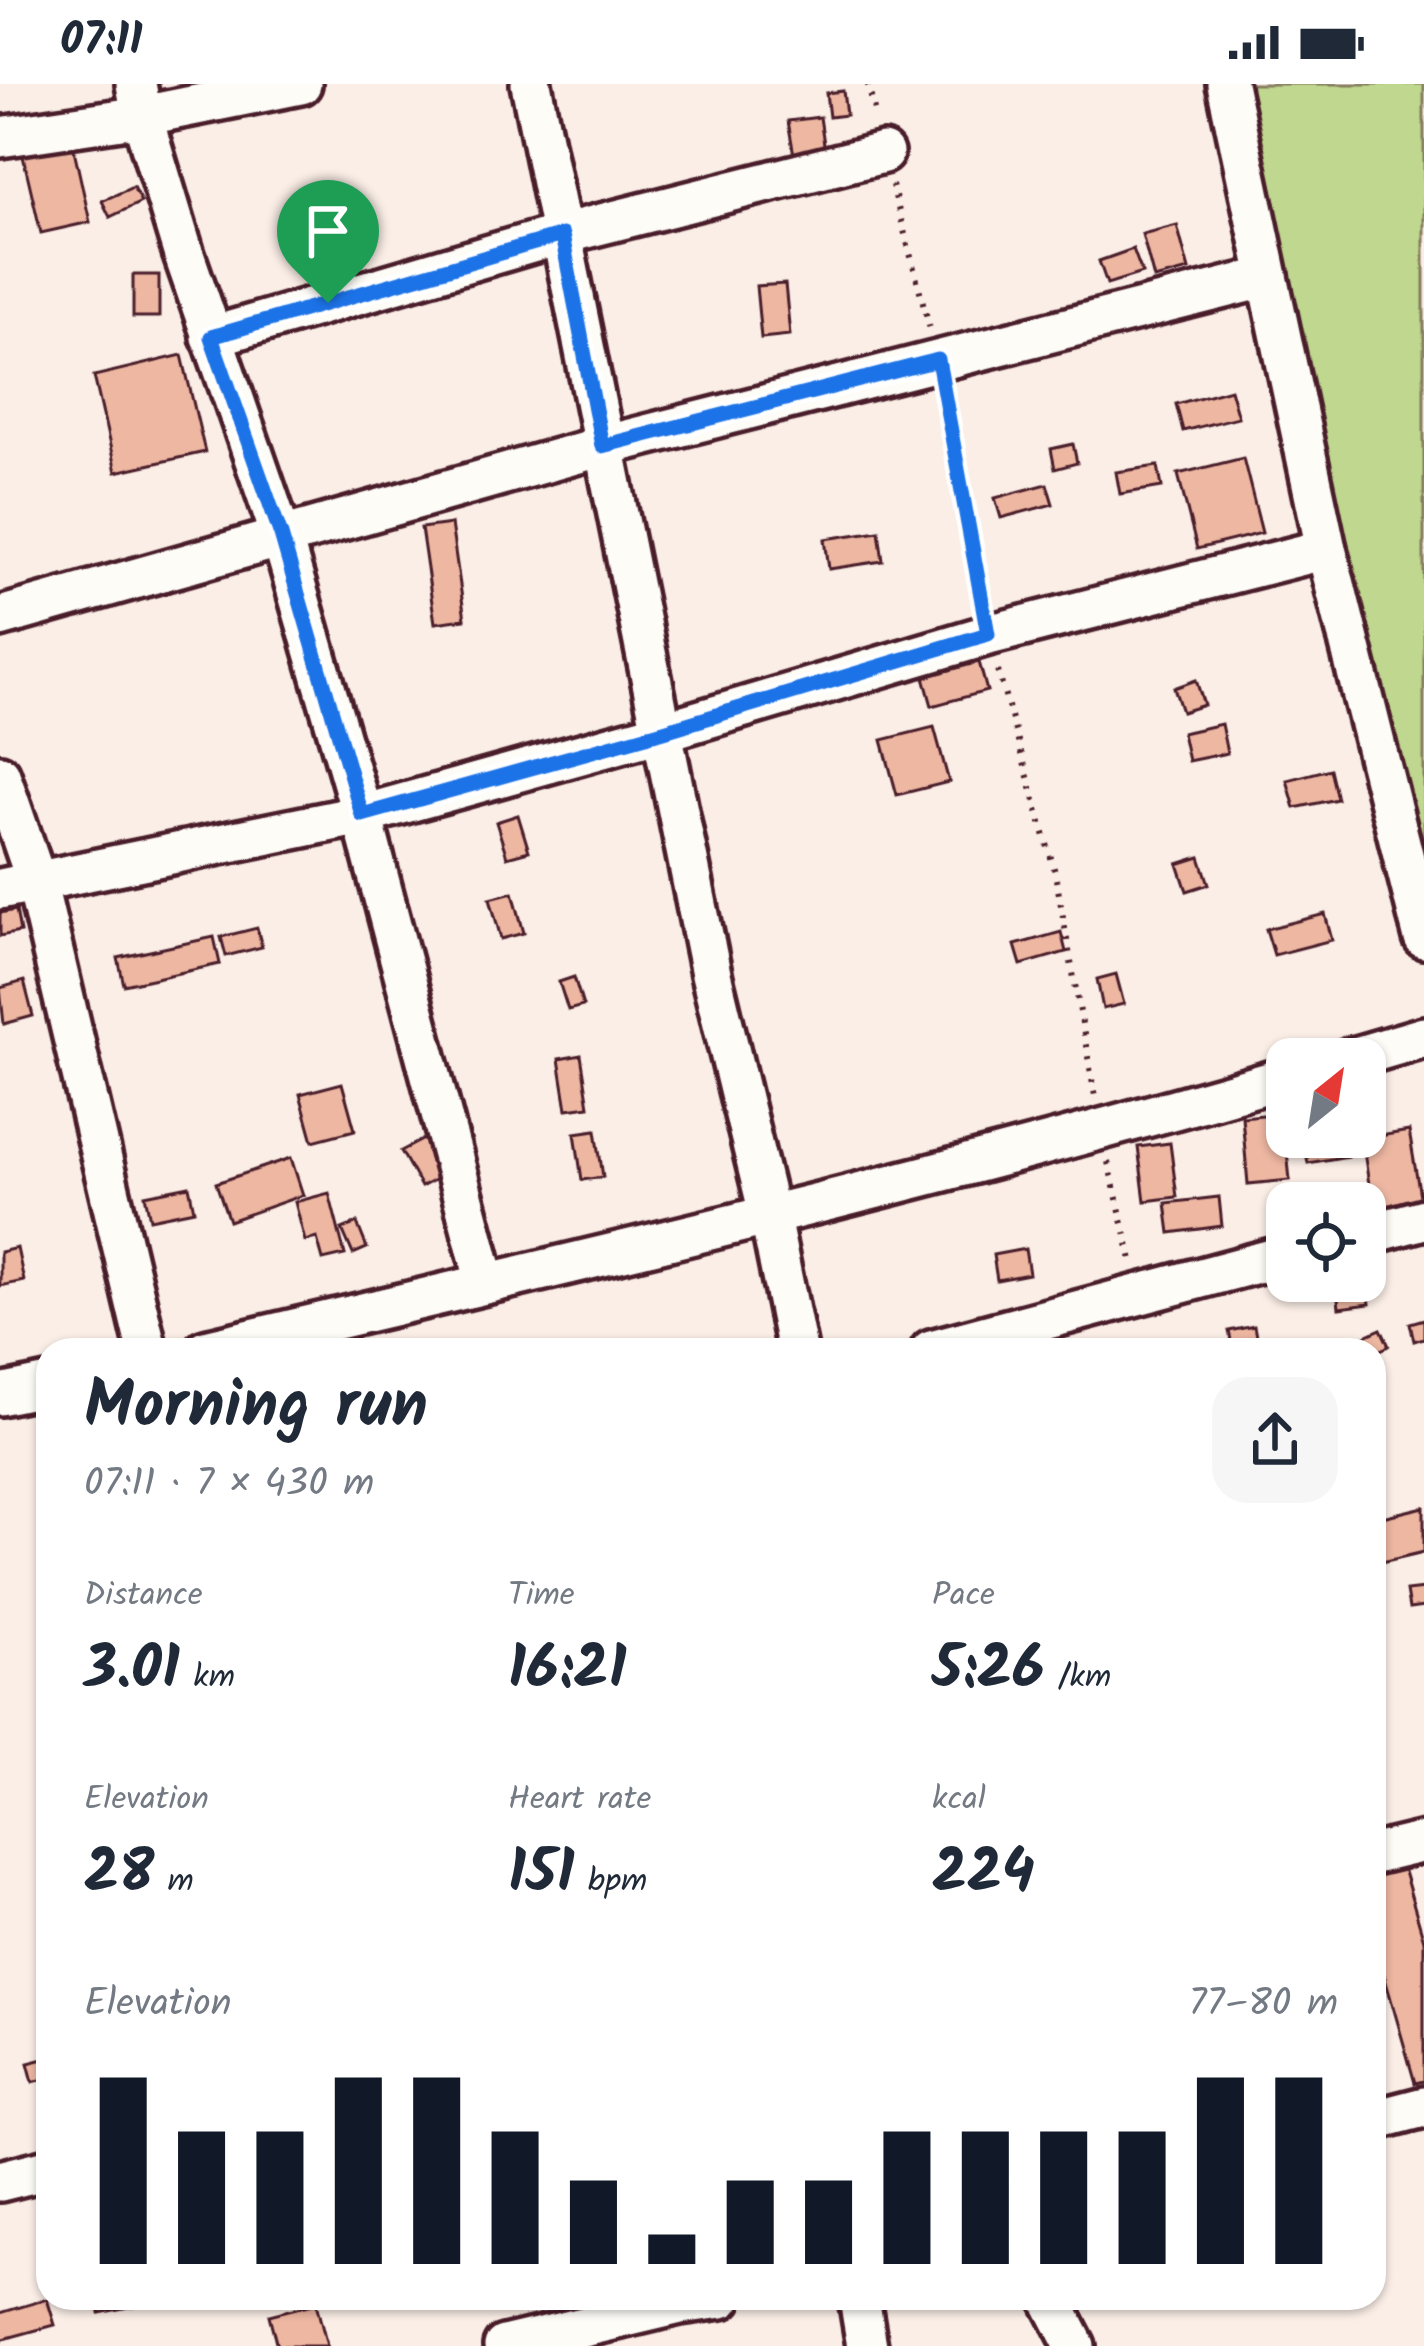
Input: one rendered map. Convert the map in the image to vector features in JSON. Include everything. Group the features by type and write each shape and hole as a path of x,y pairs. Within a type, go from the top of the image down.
{"street":[{"path":"0,137 139,100 301,84"},
{"path":"531,84 711,974 794,1338"},
{"path":"1227,84 1326,548 1424,938"},
{"path":"139,100 211,337 281,535 362,815 486,1283"},
{"path":"211,337 562,235 883,153"},
{"path":"0,617 602,446 1268,277"},
{"path":"18,885 362,815 988,634 1326,548"},
{"path":"0,775 18,885 144,1338"},
{"path":"1386,1048 1424,1037"},
{"path":"255,1338 770,1218 1266,1083"},
{"path":"1386,1229 1424,1220"},
{"path":"974,1338 1266,1260"},
{"path":"0,1395 36,1388"},
{"path":"1386,1851 1424,1841"},
{"path":"1386,2117 1424,2107"},
{"path":"2,2166 36,2168"},
{"path":"504,2346 655,2310"},
{"path":"861,2310 867,2346"},
{"path":"1056,2310 1075,2346"}],"path":[{"path":"868,84 938,360 988,634 1055,872 1101,1131 1140,1292"}],"green space":[{"path":"1222,84 1424,84 1424,857 1326,548"}],"building":[{"path":"843,91 846,115 829,117 826,93"},
{"path":"820,117 825,151 794,155 788,121"},
{"path":"73,145 90,222 41,233 23,156"},
{"path":"133,187 141,202 110,217 102,201"},
{"path":"1177,225 1189,270 1154,279 1142,234"},
{"path":"1133,249 1142,273 1107,284 1099,261"},
{"path":"133,275 159,275 159,317 133,317"},
{"path":"785,284 790,335 761,338 756,286"},
{"path":"182,355 205,452 116,472 94,376"},
{"path":"1230,389 1238,417 1183,431 1176,404"},
{"path":"1073,444 1077,463 1055,469 1051,449"},
{"path":"1243,458 1262,533 1197,549 1178,474"},
{"path":"1158,466 1162,487 1120,494 1116,472"},
{"path":"1047,484 1053,504 1001,518 995,498"},
{"path":"451,524 465,619 435,623 421,528"},
{"path":"879,531 883,561 829,569 825,539"},
{"path":"979,662 987,691 932,706 924,677"},
{"path":"1196,680 1204,705 1182,712 1174,688"},
{"path":"1221,724 1227,753 1188,761 1182,733"},
{"path":"934,727 949,782 897,795 882,740"},
{"path":"1330,769 1337,799 1295,808 1287,780"},
{"path":"518,815 529,851 507,857 496,822"},
{"path":"1200,857 1209,884 1187,891 1178,864"},
{"path":"513,892 524,933 501,939 490,898"},
{"path":"16,910 20,932 0,936 0,913"},
{"path":"1325,914 1332,940 1274,955 1266,929"},
{"path":"257,928 262,947 226,956 221,937"},
{"path":"1061,932 1066,952 1021,965 1015,945"},
{"path":"214,937 220,964 124,985 118,958"},
{"path":"1116,974 1124,1004 1103,1009 1097,979"},
{"path":"574,977 583,1006 568,1010 559,982"},
{"path":"24,981 33,1016 4,1024 0,988"},
{"path":"581,1055 589,1106 567,1109 559,1059"},
{"path":"342,1083 355,1130 313,1141 300,1094"},
{"path":"1266,1115 1266,1158 1288,1158 1290,1180 1248,1184 1242,1117"},
{"path":"596,1130 603,1177 582,1180 575,1133"},
{"path":"1409,1131 1421,1202 1386,1208 1386,1182 1369,1182 1365,1158 1386,1158 1386,1135"},
{"path":"424,1139 444,1175 421,1187 401,1151"},
{"path":"1170,1143 1177,1197 1145,1201 1138,1147"},
{"path":"291,1158 303,1195 229,1221 216,1183"},
{"path":"189,1186 194,1210 150,1219 145,1195"},
{"path":"329,1193 345,1255 323,1260 317,1238 305,1241 295,1202"},
{"path":"1219,1197 1222,1226 1170,1233 1166,1203"},
{"path":"357,1223 367,1248 353,1254 342,1229"},
{"path":"17,1248 24,1281 0,1286 0,1252"},
{"path":"1025,1249 1029,1274 997,1280 993,1255"},
{"path":"1338,1302 1370,1302 1370,1304 1339,1308"},
{"path":"1424,1319 1424,1338 1414,1341 1410,1323"},
{"path":"1254,1326 1256,1338 1230,1338 1229,1331"},
{"path":"1381,1329 1385,1338 1361,1338"},
{"path":"1424,1507 1424,1552 1386,1561 1386,1516"},
{"path":"1424,1589 1424,1607 1409,1609 1406,1591"},
{"path":"1400,1858 1424,1940 1424,2081 1415,2083 1386,1982 1386,1862"},
{"path":"36,2061 36,2081 33,2082 28,2063"},
{"path":"36,2302 36,2310 50,2310 55,2325 0,2340 0,2313"},
{"path":"318,2310 327,2346 277,2346 269,2315"}],"route":[{"path":"562,235 602,446 938,360 988,634 362,815 281,535 211,337 328,303 562,235"}]}
